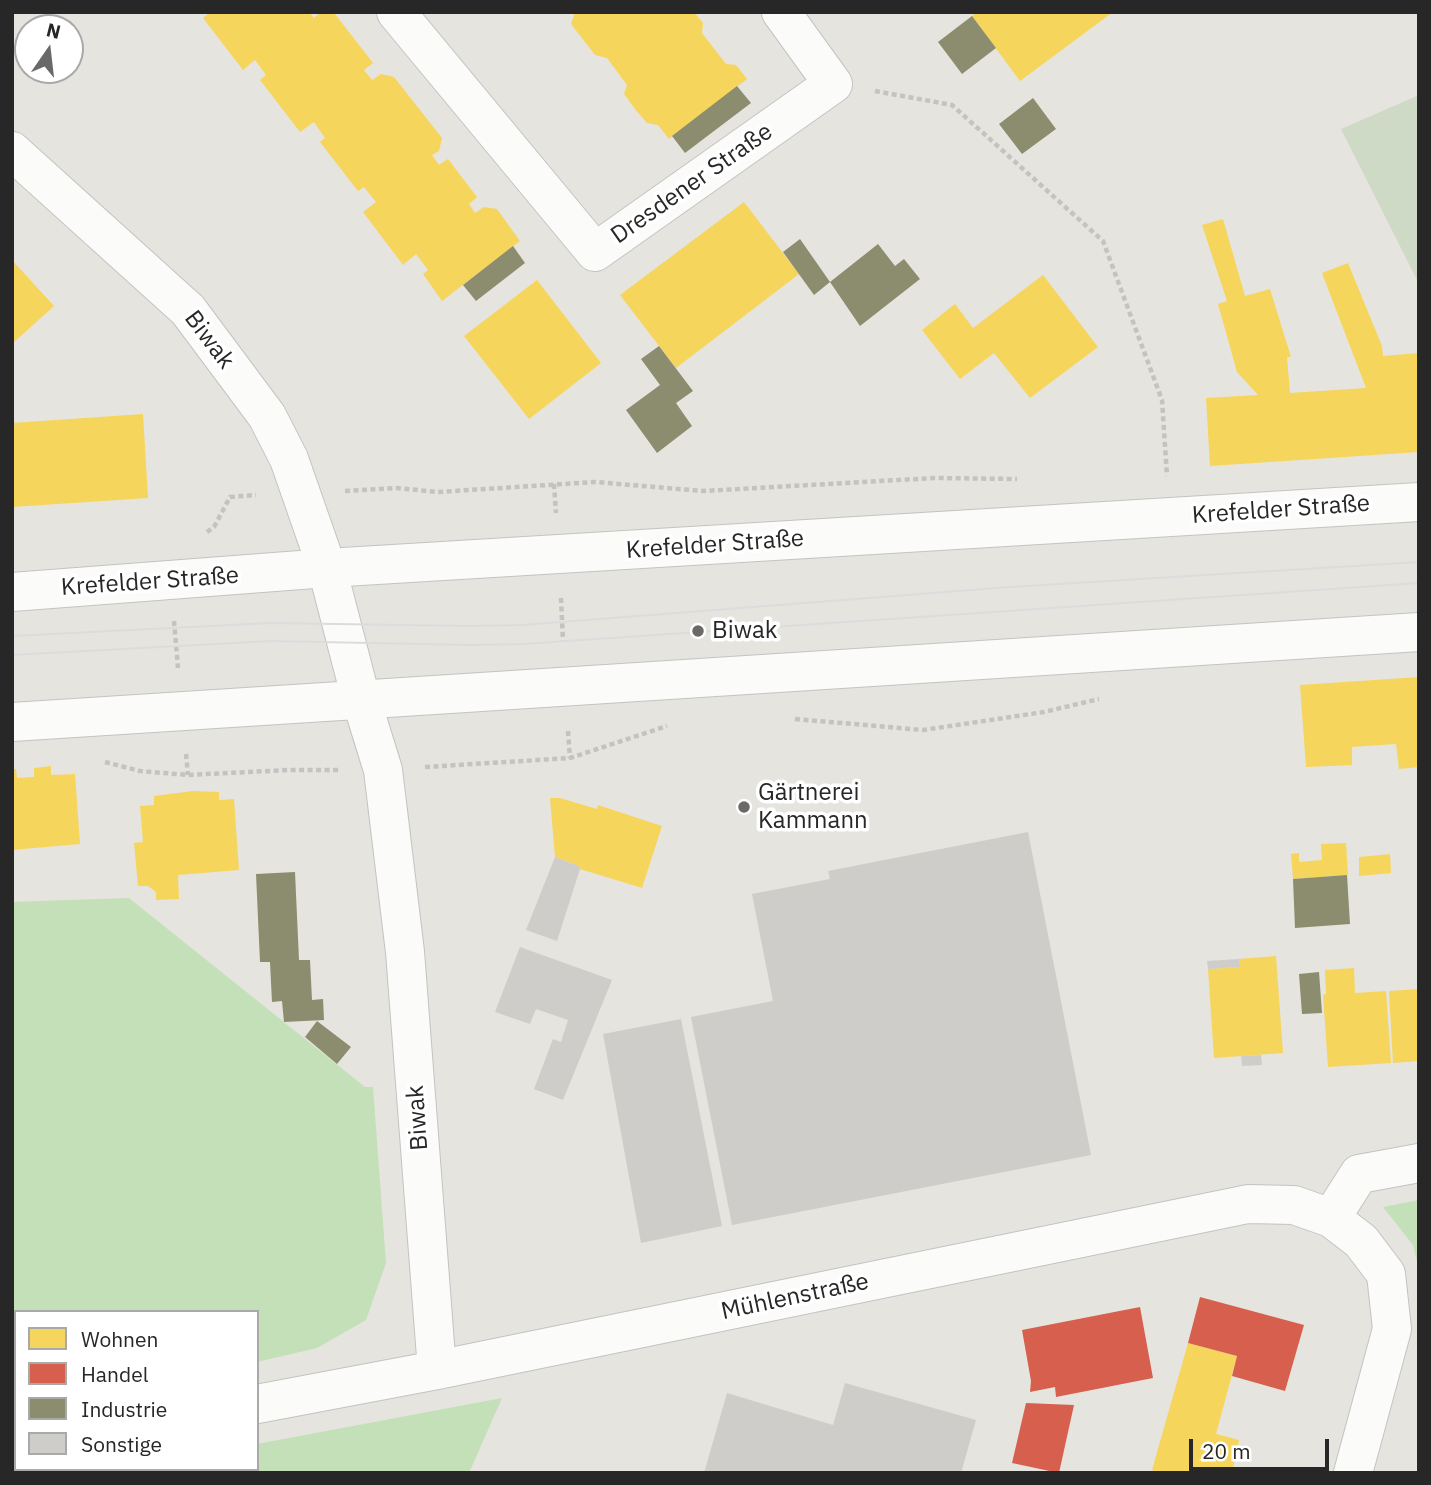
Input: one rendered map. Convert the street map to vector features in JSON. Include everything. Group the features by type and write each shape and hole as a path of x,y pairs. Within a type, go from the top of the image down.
{"street":[{"name":"Dresdener Straße","path":"396,12 595,252 833,84"},
{"path":"781,12 833,84"},
{"name":"Biwak","path":"12,151 188,310 267,416 289,459 327,568 383,771 405,952 437,1370"},
{"name":"Krefelder Straße","path":"12,592 171,565 327,568 1419,502"},
{"path":"12,722 1419,632"},
{"path":"1331,1217 1359,1174 1419,1163"},
{"name":"Mühlenstraße","path":"259,1404 437,1370 1248,1204 1294,1205 1331,1217 1362,1241 1386,1274 1392,1329 1353,1473"}],"path":[{"path":"833,84 952,105 1103,241 1163,400 1168,484"},
{"path":"396,488 438,492 595,482 703,491 934,478 1021,480"},
{"path":"554,484 570,758"},
{"path":"188,775 171,565 182,547 214,527 230,497"}],"green space":[{"path":"1419,95 1419,284 1341,129"},
{"path":"129,898 365,1087 373,1087 386,1263 366,1320 317,1348 259,1362 259,1310 14,1310 12,1408 12,902"},
{"path":"1419,1200 1419,1269 1413,1245 1383,1207"},
{"path":"502,1398 469,1473 108,1473 259,1471 259,1444"}],"building: Wohnen":[{"path":"210,12 309,12 314,18 321,12 335,14 373,63 364,70 372,80 381,74 394,77 442,138 439,151 432,155 439,165 448,159 477,197 469,204 475,213 484,207 497,209 520,241 442,301 423,274 428,270 416,254 403,265 363,212 376,202 364,187 358,191 320,142 325,138 314,122 300,132 260,80 266,75 255,60 243,70 203,18"},
{"path":"572,12 694,12 703,23 702,33 726,64 736,65 747,79 669,139 658,125 647,123 635,109 624,94 627,85 607,58 595,55 571,24 574,15"},
{"path":"977,12 1113,12 1020,81 972,16"},
{"path":"744,202 799,274 676,368 620,295"},
{"path":"1223,219 1245,296 1270,289 1291,357 1287,357 1290,393 1366,388 1322,273 1348,263 1382,346 1383,356 1419,353 1419,452 1210,466 1206,398 1258,395 1237,372 1218,304 1227,301 1202,225"},
{"path":"12,260 54,306 12,344"},
{"path":"1043,275 1098,347 1030,398 994,353 960,379 922,330 955,304 973,328"},
{"path":"537,280 601,363 529,419 464,336"},
{"path":"143,414 148,498 12,507 12,423"},
{"path":"1419,677 1419,767 1399,769 1396,744 1352,747 1352,765 1306,767 1300,685"},
{"path":"51,766 51,775 75,774 80,844 12,850 12,769 16,769 17,778 34,777 34,768"},
{"path":"193,791 219,792 219,800 234,799 239,870 178,875 179,899 156,900 156,892 148,886 138,886 134,843 143,842 140,806 154,805 154,796"},
{"path":"550,798 560,798 597,809 598,805 662,826 642,888 580,869 579,866 555,857"},
{"path":"1346,843 1348,875 1293,879 1291,854 1299,853 1299,862 1322,860 1321,844"},
{"path":"1390,854 1391,873 1359,876 1359,857"},
{"path":"1276,956 1283,1053 1214,1058 1208,969 1240,967 1239,959"},
{"path":"1354,968 1355,993 1386,991 1391,1063 1328,1067 1323,995 1326,994 1325,970"},
{"path":"1419,989 1419,1061 1393,1063 1389,991"},
{"path":"1188,1343 1237,1356 1216,1434 1239,1440 1232,1473 1161,1473 1152,1470"}],"building: Handel":[{"path":"1200,1297 1304,1325 1285,1391 1232,1376 1237,1356 1188,1343"},
{"path":"1140,1307 1153,1378 1056,1397 1055,1387 1030,1392 1031,1381 1022,1330"},
{"path":"1026,1403 1074,1405 1059,1473 1012,1463"}],"building: Industrie":[{"path":"972,16 996,48 962,74 938,42"},
{"path":"737,86 751,103 685,153 672,136"},
{"path":"1033,98 1056,129 1022,154 999,124"},
{"path":"800,239 830,282 814,295 783,252"},
{"path":"878,244 895,266 904,259 920,279 860,326 830,282"},
{"path":"513,246 525,263 476,301 463,285"},
{"path":"659,346 693,391 676,403 692,426 657,453 626,410 660,385 641,359"},
{"path":"295,872 299,960 310,960 312,1000 323,999 324,1020 284,1022 282,1001 272,1002 270,962 260,962 256,874"},
{"path":"1347,875 1350,924 1295,928 1293,879"},
{"path":"1319,972 1322,1013 1302,1014 1299,974"},
{"path":"317,1021 351,1047 337,1064 305,1037"}],"building: Sonstige":[{"path":"1028,832 1091,1155 732,1225 691,1017 773,1001 752,894 830,879 828,871"},
{"path":"555,857 579,866 580,869 557,941 526,930"},
{"path":"520,947 612,980 563,1100 534,1089 553,1039 561,1042 568,1020 536,1009 530,1024 495,1012"},
{"path":"1239,959 1240,967 1208,969 1207,961"},
{"path":"681,1019 722,1226 641,1243 603,1034"},
{"path":"1261,1055 1262,1065 1242,1066 1241,1056"},
{"path":"845,1383 976,1420 961,1473 704,1473 727,1393 833,1425"}],"tram line":[{"path":"12,636 270,623 522,625 1010,587 1419,562"},
{"path":"12,655 271,641 523,644 1419,583"}],"place":[{"name":"Biwak","path":"698,631"},
{"name":"Gärtnerei Kammann","path":"744,807"}]}
